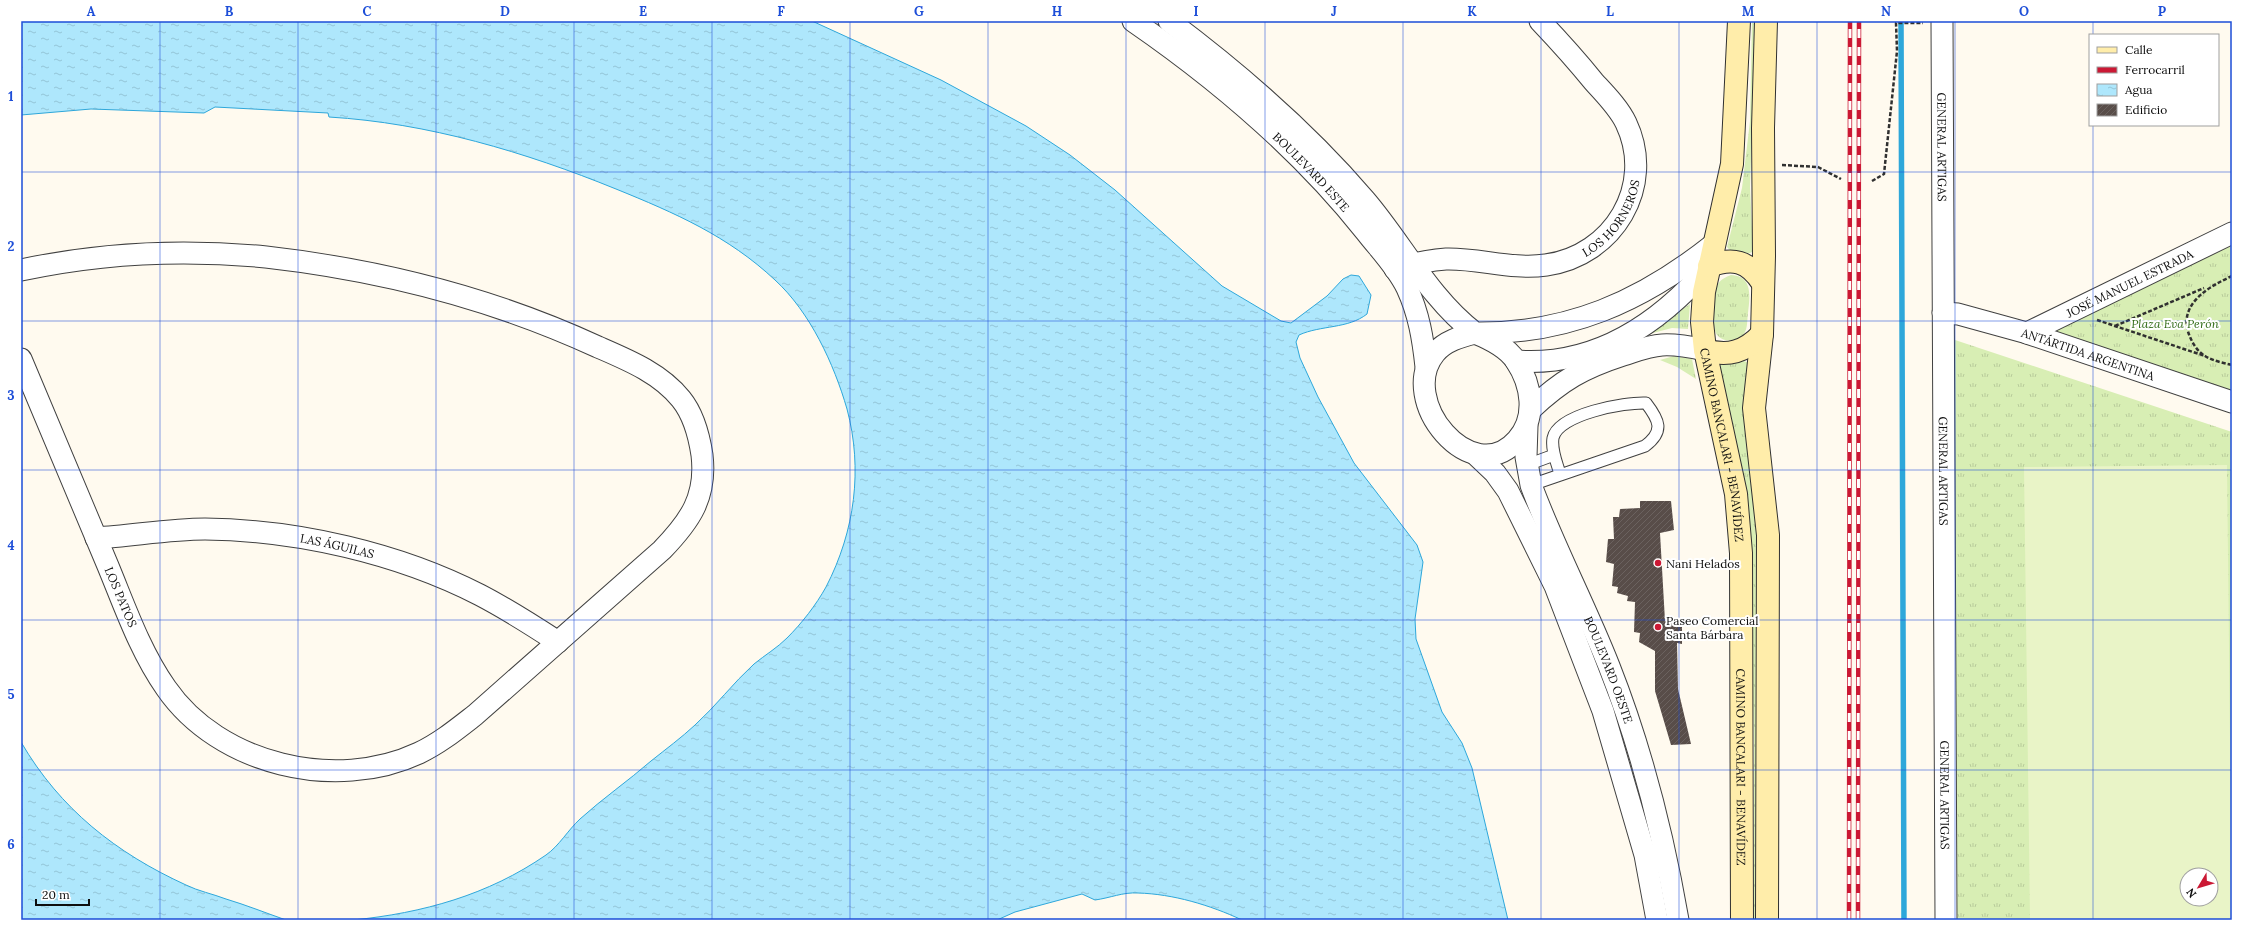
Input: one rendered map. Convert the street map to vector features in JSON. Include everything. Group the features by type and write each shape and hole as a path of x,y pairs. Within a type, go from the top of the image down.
{"main road":[{"name":"CAMINO BANCALARI - BENAVÍDEZ","path":"1739,21 1732,164 1704,292 1702,322 1704,350 1736,494 1741,553 1742,920"},
{"path":"1766,21 1762,334 1754,408 1768,535 1767,920"},
{"path":"1709,266 1721,261 1734,261 1745,264 1755,272 1762,282"},
{"path":"1704,350 1717,353 1730,353 1742,350 1753,343 1762,334"}],"street":[{"name":"BOULEVARD ESTE","path":"1133,21 1211,66"},
{"name":"BOULEVARD ESTE","path":"1169,21 1264,124 1318,175 1404,266 1474,333"},
{"name":"LOS HORNEROS","path":"1404,266 1446,259 1524,266 1559,263 1586,252 1605,238 1620,221 1631,195 1636,166 1634,144 1626,122 1608,98 1540,21"},
{"name":"GENERAL ARTIGAS","path":"1942,21 1946,920"},
{"name":"JOSÉ MANUEL ESTRADA","path":"2027,333 2232,233"},
{"path":"1704,350 1663,345 1646,348 1602,362 1576,373 1552,389 1529,417 1517,441 1507,448 1486,455 1475,454 1462,448 1446,436 1434,420 1427,403 1424,388 1426,367 1435,352 1449,341 1474,333 1530,331 1585,317 1620,304 1653,287 1684,268 1714,244"},
{"name":"LOS PATOS","path":"21,270 92,258 206,254 264,257 369,272 473,298 528,316 633,363 664,381 682,400 693,418 699,436 703,463 701,491 695,510 683,529 662,550 475,715 443,740 418,753 395,762 347,771 296,767 272,761 233,745 206,727 185,710 166,688 148,658 21,358"},
{"name":"BOULEVARD ESTE","path":"1404,266 1406,288 1416,313 1423,337 1426,367"},
{"path":"1516,361 1558,361 1578,357 1619,340 1639,328 1677,300 1709,266"},
{"name":"ANTÁRTIDA ARGENTINA","path":"1943,313 1958,314 2027,333 2232,402"},
{"path":"1474,333 1492,340 1516,361 1528,390 1529,417"},
{"name":"BOULEVARD OESTE","path":"1529,417 1527,465 1531,485 1609,666 1638,754 1670,878 1678,920"},
{"name":"BOULEVARD OESTE","path":"1475,454 1495,473 1508,491 1555,586 1603,711 1618,758 1645,855 1657,920"},
{"path":"1508,491 1531,485"},
{"name":"LAS ÁGUILAS","path":"96,538 204,529 285,535 335,544 427,572 478,594 510,611 558,642"},
{"path":"1618,758 1638,754"}],"lane":[{"path":"1531,485 1645,446 1654,439 1658,430 1656,416 1646,403 1634,402 1593,411 1568,420 1557,429 1553,438 1554,455 1560,474"},
{"path":"1527,465 1554,455"}],"path":[{"path":"1872,181 1884,174 1897,51 1896,23 1908,23"},
{"path":"1781,165 1818,168 1841,179"},
{"path":"2115,326 2232,276"},
{"path":"2205,356 2192,340 2188,331 2187,321 2189,310 2195,299 2210,286"},
{"path":"2071,311 2232,365"}],"green space":[{"path":"1752,21 1756,21 1750,187 1753,249 1752,252 1743,254 1732,251 1727,247 1742,188 1750,121"},
{"name":"Plaza Eva Perón","path":"2232,233 2232,402 2027,333"},
{"path":"1731,275 1738,276 1747,283 1749,300 1747,324 1744,334 1738,339 1727,340 1720,338 1715,331 1713,310 1716,288 1718,284 1722,279"},
{"path":"1690,304 1688,329 1672,328 1649,334 1650,331"},
{"path":"1934,333 2232,432 2232,920 1947,920"},
{"path":"1674,356 1692,359 1696,379 1677,367 1660,360"},
{"path":"1744,361 1749,363 1759,551 1759,920 1754,920 1754,745 1750,551 1717,364 1723,362"},
{"path":"2227,465 2232,920 2030,920 2024,467"}],"water":[{"path":"21,21 812,21 941,80 1026,126 1070,155 1115,190 1222,286 1281,321 1291,323 1327,296 1343,279 1351,275 1359,276 1371,295 1367,314 1360,319 1343,325 1299,335 1296,342 1300,358 1318,397 1354,463 1417,545 1423,562 1415,619 1416,639 1442,712 1462,743 1472,768 1508,920 1242,920 1191,901 1151,894 1132,893 1095,900 1082,894 1015,912 997,920 353,920 405,913 454,900 501,881 546,855 588,812 695,725 746,671 783,642 798,626 826,587 836,566 850,522 855,477 855,454 852,432 842,392 828,357 810,323 788,293 757,264 720,238 659,207 547,163 476,141 403,126 366,120 329,117 328,113 215,107 204,113 91,109 21,115"},
{"path":"21,742 36,766 53,788 72,808 92,827 136,859 191,887 286,920 21,920"}],"building":[{"name":"Paseo Comercial Santa Bárbara","path":"1640,501 1671,501 1674,530 1660,533 1665,621 1682,622 1682,644 1677,643 1678,689 1691,744 1671,745 1655,691 1655,651 1639,642 1640,633 1634,632 1635,602 1627,601 1628,596 1617,593 1618,587 1612,586 1614,564 1606,562 1608,539 1614,539 1613,517 1619,517 1620,509 1640,508"}],"waterway":[{"path":"1901,21 1904,920"}],"railway":[{"path":"1849,920 1850,21"},
{"path":"1858,920 1859,21"}],"place":[{"name":"Nani Helados","path":"1658,563"},
{"name":"Paseo Comercial Santa Bárbara","path":"1658,627"}]}
